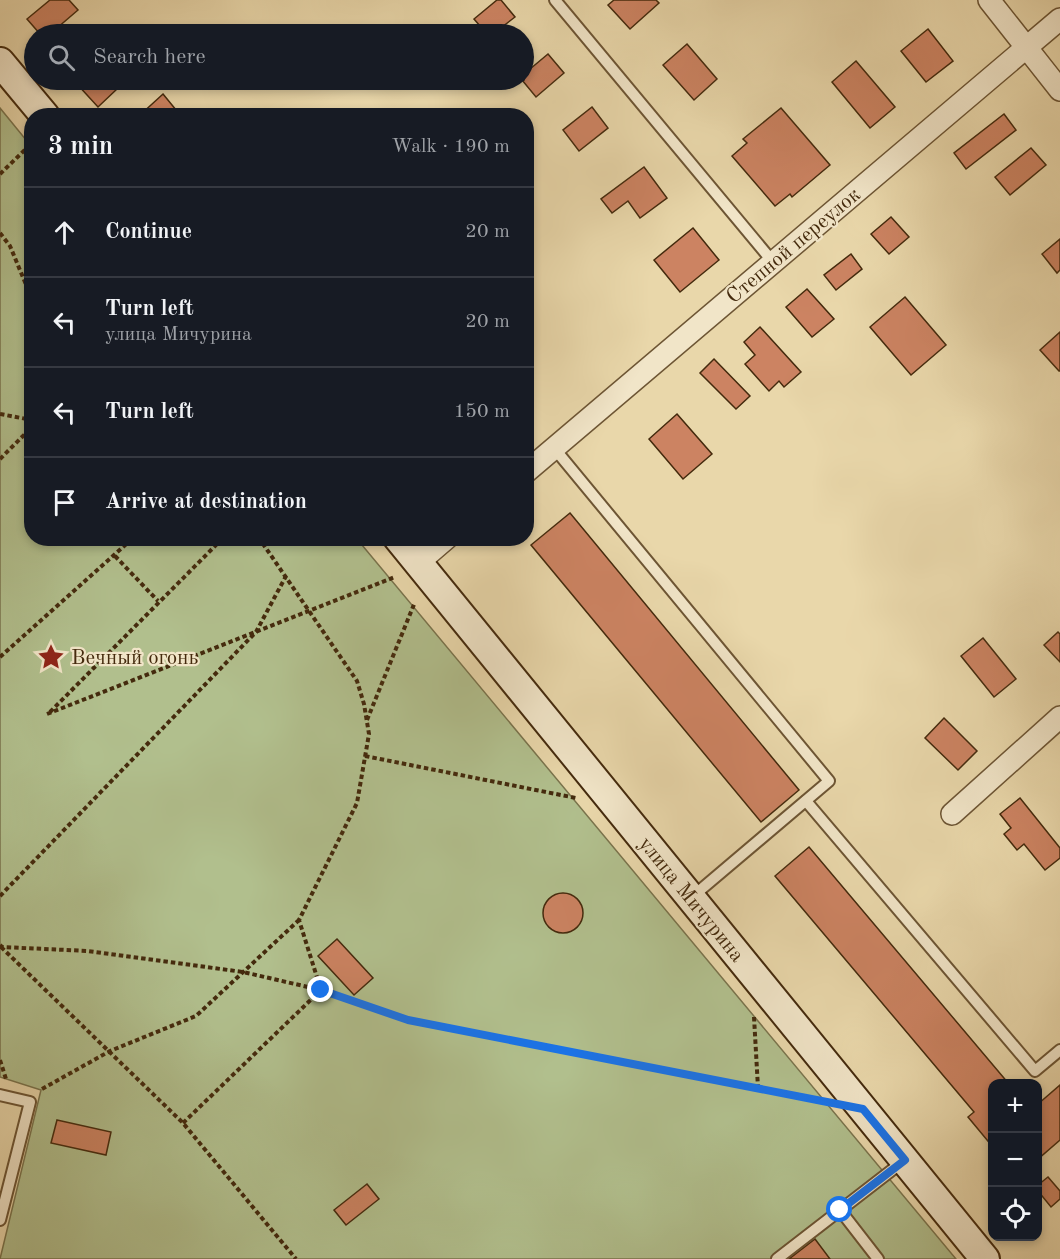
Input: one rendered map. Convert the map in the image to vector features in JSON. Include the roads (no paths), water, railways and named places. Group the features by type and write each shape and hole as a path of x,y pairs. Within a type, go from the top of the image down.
{"main road":[{"path":"0,62 38,108"},
{"name":"улица Мичурина","path":"401,546 409,569 692,898 985,1259"}],"street":[{"path":"989,0 1060,90"},
{"name":"Степной переулок","path":"534,465 1060,19"},
{"path":"409,569 437,546"},
{"path":"952,814 1060,717"}],"lane":[{"path":"555,0 773,262"},
{"path":"554,448 829,781 692,898"},
{"path":"806,801 1035,1071 1060,1050"},
{"path":"0,1095 30,1102 0,1220"},
{"path":"777,1259 905,1160"},
{"path":"840,1210 878,1259"}],"place":[{"name":"Вечный огонь","path":"51,657"}]}
